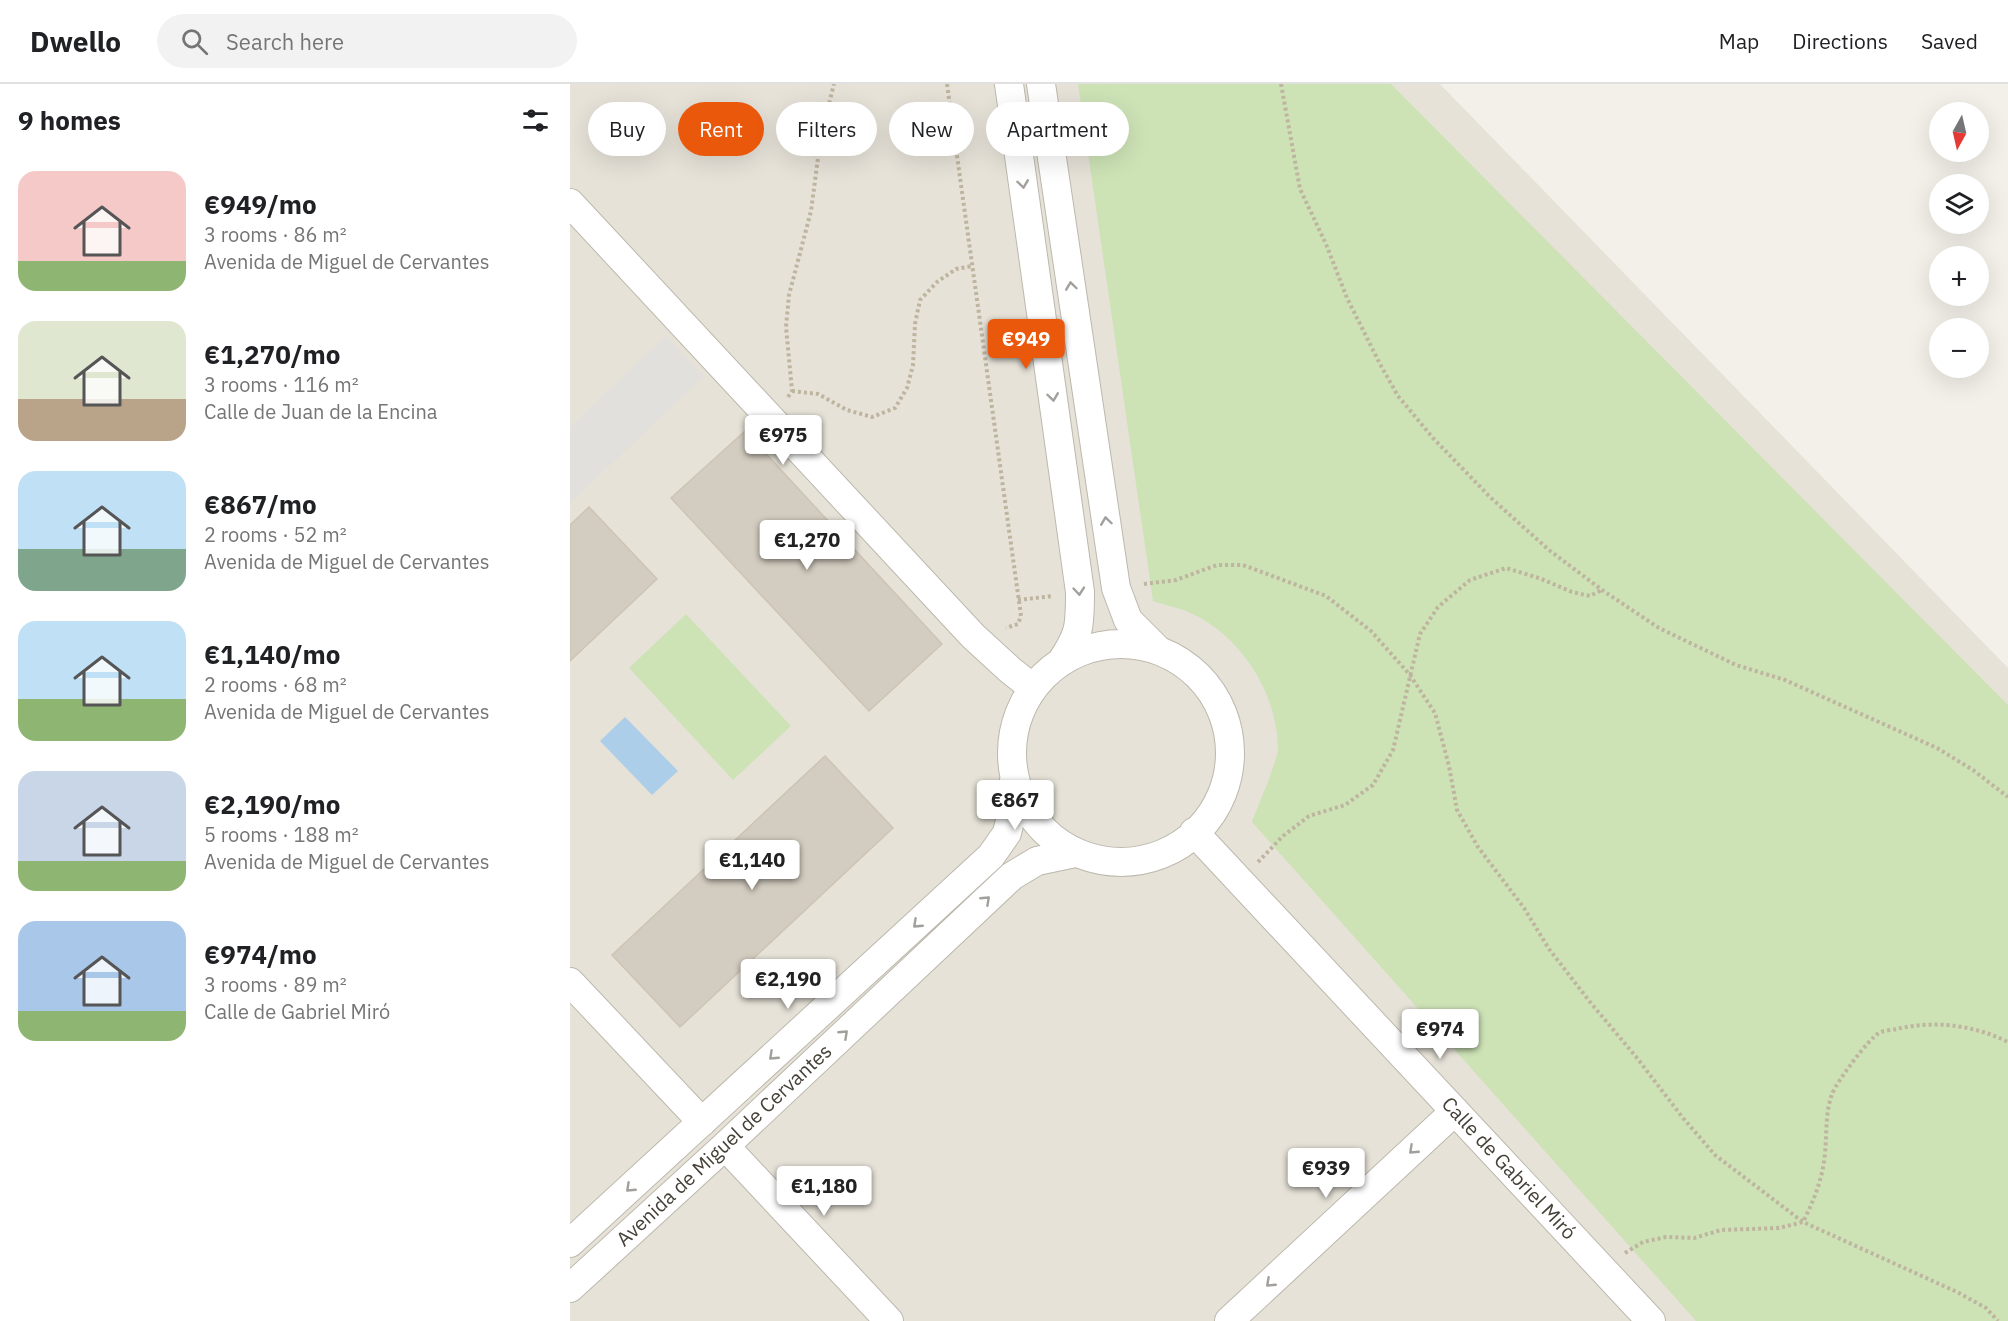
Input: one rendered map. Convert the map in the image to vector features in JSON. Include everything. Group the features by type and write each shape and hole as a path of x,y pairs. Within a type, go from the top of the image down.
{"street":[{"path":"1009,84 1080,592 1080,620 1075,641 1061,662"},
{"path":"1041,84 1116,588 1128,620 1156,648 1193,668 1210,686 1228,723 1232,751 1227,786 1213,815 1178,848 1146,860 1099,861 1075,853 1044,832 1022,801 1011,752 1017,715 1039,678 1074,652 1119,642 1156,648"},
{"path":"570,203 974,636 1033,688"},
{"name":"Avenida de Miguel de Cervantes","path":"570,1243 991,856 1007,833 1014,803 1015,778"},
{"name":"Calle de Gabriel Miró","path":"1194,832 1651,1321"},
{"name":"Avenida de Miguel de Cervantes","path":"570,1288 725,1146 1012,876 1037,861 1075,853"},
{"path":"570,982 702,1122"},
{"path":"1229,1321 1455,1111"},
{"path":"725,1146 889,1321"}],"path":[{"path":"786,400 792,391 786,327 789,295 811,210 821,135 834,84"},
{"path":"947,84 1021,616 1018,624 1008,628 997,628"},
{"path":"1281,84 1300,189 1326,244 1347,298 1398,396 1432,438 1491,497 1549,550 1602,590 1659,628 1736,665 1785,680 1937,748 2008,797"},
{"path":"792,391 818,394 847,410 872,417 895,408 907,388 913,365 915,324 920,300 946,275 956,269 972,266"},
{"path":"1176,580 1216,565 1243,565 1326,596 1371,631 1410,675 1435,713 1449,766 1457,810 1478,847 1524,908 1549,949 1715,1155 1803,1222 1957,1292 1986,1308 1998,1321"},
{"path":"1258,862 1283,836 1309,816 1345,805 1373,785 1393,750 1420,634 1438,607 1470,580 1506,568 1539,578 1572,592 1590,596 1602,590"},
{"path":"1803,1222 1818,1191 1825,1154 1827,1115 1833,1092 1857,1057 1879,1033 1908,1026 1941,1023 1992,1034 2008,1042"},
{"path":"1620,1256 1643,1242 1666,1237 1694,1238 1721,1230 1779,1228 1803,1222"}],"shaded area":[{"path":"570,84 1440,84 2008,668 2008,1321 570,1321"},
{"path":"666,336 704,376 570,503 570,427"}],"green space":[{"path":"1078,84 1391,84 2008,705 2008,1321 1696,1321 1252,822 1278,748 1271,706 1263,686 1239,650 1224,635 1207,622 1188,612 1153,601 1088,156 1129,156 1129,102 1081,102"},
{"path":"686,614 791,726 733,780 629,668"}],"water":[{"path":"625,717 678,771 652,795 600,741"}],"building":[{"path":"745,431 942,644 869,711 671,498"},
{"path":"589,507 657,579 570,661 570,525"},
{"path":"825,756 893,828 680,1027 612,955"}]}
